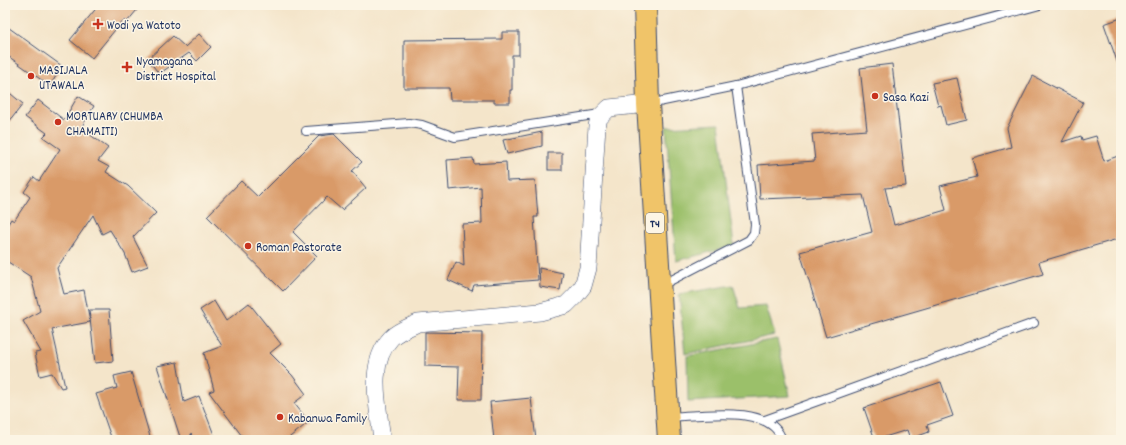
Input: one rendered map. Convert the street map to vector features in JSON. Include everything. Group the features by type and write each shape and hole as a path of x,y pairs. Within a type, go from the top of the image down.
{"highway":[{"name":"T4","path":"644,5 648,104 666,417 669,440"}],"street":[{"path":"382,440 376,388 377,365 391,338 401,331 418,323 555,308 566,305 583,286 588,268 597,126 603,114 609,108 648,104"}],"lane":[{"path":"648,104 736,86 1040,5"},
{"path":"659,287 749,240 754,233 755,224 736,86"},
{"path":"306,131 409,123 422,125 455,137 603,114"},
{"path":"765,420 1034,322"},
{"path":"666,417 744,414 765,420 781,436 782,440"}],"green space":[{"path":"719,124 734,246 676,261 666,127"},
{"path":"733,285 740,308 766,306 775,335 685,354 679,294"},
{"path":"777,339 790,396 688,402 687,356"}],"building":[{"path":"99,5 141,5 127,22 124,19 92,58 70,40"},
{"path":"1121,18 1121,67 1119,67 1104,24"},
{"path":"5,25 62,66 50,86 5,54"},
{"path":"502,32 519,32 519,55 512,55 512,90 510,90 510,103 494,103 494,100 450,100 449,88 404,88 404,40 502,39"},
{"path":"199,34 211,47 197,61 189,53 159,74 148,59 173,36 185,47"},
{"path":"892,64 906,186 885,188 894,225 946,210 940,186 977,177 972,158 1011,147 1007,128 1033,76 1083,102 1062,142 1081,136 1082,140 1096,136 1104,161 1121,155 1121,238 1039,262 1043,274 826,337 800,252 872,232 863,195 760,199 758,165 815,161 812,134 867,130 860,68"},
{"path":"957,78 967,120 946,125 941,105 938,106 932,83"},
{"path":"5,89 23,104 5,127"},
{"path":"78,96 94,106 81,128 108,148 98,161 109,167 106,172 128,186 156,213 133,237 148,266 132,272 125,254 110,230 102,234 93,215 57,268 64,294 84,290 90,322 52,329 65,387 61,388 52,373 40,376 35,353 41,352 23,321 40,311 31,277 5,260 5,229 11,219 14,221 30,197 24,192 34,177 39,181 60,149 43,137 47,133 25,117 38,100 64,120"},
{"path":"542,132 542,146 507,154 503,140"},
{"path":"334,134 362,162 352,171 366,188 342,210 327,197 293,232 317,256 283,291 207,216 241,181 258,197 319,136"},
{"path":"548,153 562,153 562,170 548,170"},
{"path":"473,158 474,164 506,162 507,181 535,180 538,217 534,217 538,280 474,285 472,291 448,280 456,262 464,266 462,224 482,223 481,187 449,190 447,160"},
{"path":"539,268 563,273 560,290 540,287"},
{"path":"214,301 226,321 249,303 281,344 270,353 292,375 306,394 294,403 309,422 286,440 245,440 209,392 214,390 204,353 222,346 200,310"},
{"path":"89,310 109,310 113,361 95,363"},
{"path":"425,332 482,333 481,400 458,400 459,367 425,366"},
{"path":"177,362 184,402 199,396 216,440 193,440 191,433 191,440 181,440 157,366"},
{"path":"131,372 151,440 112,440 96,394 117,388 114,376"},
{"path":"941,382 953,416 927,425 929,432 910,439 907,430 875,440 864,408"},
{"path":"531,398 536,440 494,440 490,402"}],"place":[{"name":"Wodi ya Watoto","path":"98,24"},
{"name":"Nyamagana District Hospital","path":"127,67"},
{"name":"MASIJALA UTAWALA","path":"31,76"},
{"name":"Sasa Kazi","path":"875,96"},
{"name":"MORTUARY (CHUMBA CHAMAITI)","path":"58,122"},
{"name":"Roman Pastorate","path":"248,246"},
{"name":"Kabanwa Family","path":"280,417"}]}
